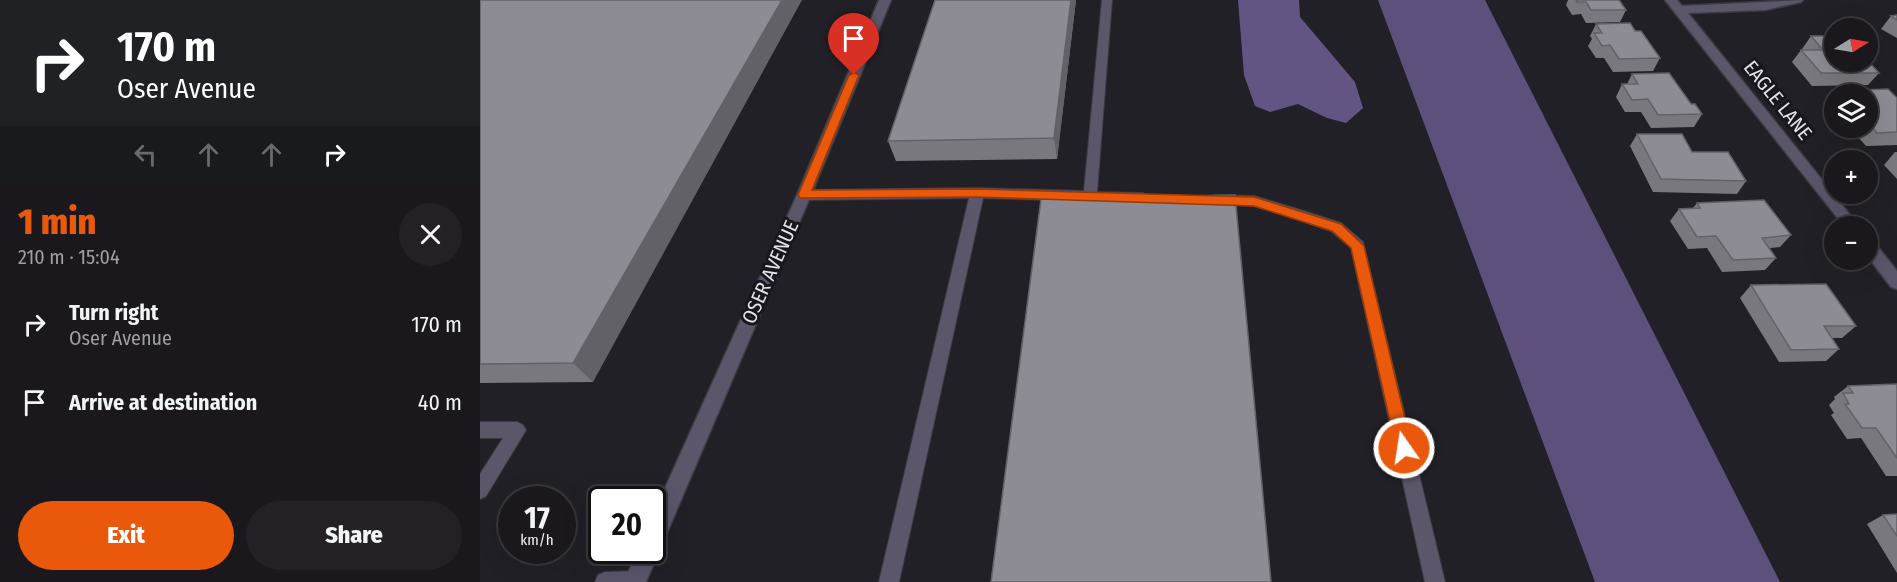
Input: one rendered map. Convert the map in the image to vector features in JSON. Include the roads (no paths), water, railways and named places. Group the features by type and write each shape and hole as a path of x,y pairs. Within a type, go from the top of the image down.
{"street":[{"name":"OSER AVENUE","path":"666,510 804,195 885,0"},
{"path":"1675,5 1765,8 1797,0"},
{"name":"EAGLE LANE","path":"1675,5 1844,216"},
{"path":"1878,259 1897,284"},
{"path":"635,582 643,564"}],"lane":[{"path":"1090,196 1107,0"},
{"path":"889,582 977,193"},
{"path":"804,195 977,193 1160,198"},
{"path":"1196,200 1254,201 1336,227 1358,246 1435,582"},
{"path":"480,430 517,430 480,490"},
{"path":"605,582 635,582"}]}
